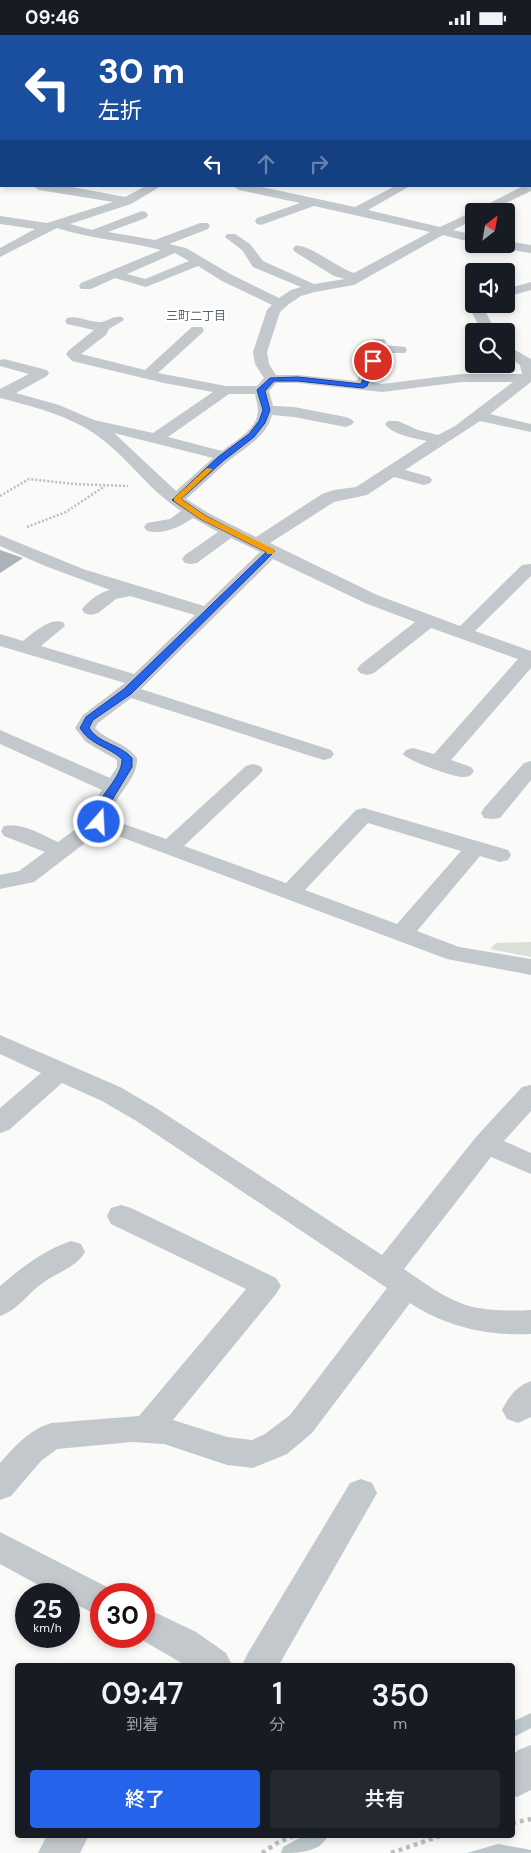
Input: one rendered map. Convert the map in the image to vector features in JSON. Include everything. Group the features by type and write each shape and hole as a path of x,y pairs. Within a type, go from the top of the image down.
{"street":[{"path":"46,187 127,201"},
{"path":"0,253 52,226 127,201 153,187"},
{"path":"244,187 295,198 312,196 357,211 465,237"},
{"path":"357,211 402,187"},
{"path":"496,203 527,187"},
{"path":"261,221 312,196"},
{"path":"93,234 142,215"},
{"path":"0,220 52,226 93,234 120,236 174,249 190,255 227,278 281,304"},
{"path":"272,379 262,364 260,352 274,310 281,304 296,293 349,282 406,249 465,220"},
{"path":"156,244 204,226"},
{"path":"231,237 246,247 258,264 313,288"},
{"path":"515,247 531,249"},
{"path":"86,286 174,249"},
{"path":"299,249 339,273 356,278"},
{"path":"114,274 146,283 200,261"},
{"path":"515,290 531,286"},
{"path":"72,321 102,327 117,319"},
{"path":"102,327 102,332 73,354 77,358 103,369 148,375 226,390 261,390 272,379 298,379 382,388 462,378 530,378"},
{"path":"148,375 197,330"},
{"path":"363,386 378,345 400,351"},
{"path":"515,355 527,363 530,378"},
{"path":"2,393 42,373 4,363"},
{"path":"0,882 26,877 99,822 100,810 127,767 127,758 118,750 96,741 84,728 90,719 133,686 208,613 264,548 328,498 334,495 361,491 460,429 530,378"},
{"path":"157,438 226,390"},
{"path":"174,498 252,435 263,421 266,410 261,390"},
{"path":"2,393 58,410 104,432 174,498 192,511 230,531 371,599 530,657 437,763"},
{"path":"266,410 346,422"},
{"path":"477,417 530,427"},
{"path":"88,423 157,438 225,456"},
{"path":"393,424 412,433 440,440"},
{"path":"392,471 424,480"},
{"path":"153,527 175,523 192,511"},
{"path":"192,559 230,531"},
{"path":"1,540 22,551 128,591 208,613"},
{"path":"462,633 528,569"},
{"path":"155,581 174,586 167,601"},
{"path":"90,609 110,595 128,591"},
{"path":"367,669 428,621"},
{"path":"26,648 56,626"},
{"path":"0,640 324,754"},
{"path":"0,735 114,788"},
{"path":"412,755 464,771"},
{"path":"169,848 253,770"},
{"path":"492,813 527,779"},
{"path":"290,893 364,815 500,855"},
{"path":"99,822 454,954 531,967"},
{"path":"12,831 61,851"},
{"path":"402,934 475,848"},
{"path":"0,1044 111,1094 147,1115 426,1299 464,1317 512,1323 531,1322"},
{"path":"0,1123 59,1071"},
{"path":"0,1486 30,1451 51,1436 147,1429 164,1431 227,1451 253,1454 276,1444 301,1424 486,1144 531,1094"},
{"path":"486,1144 531,1165"},
{"path":"121,1216 266,1286 147,1429"},
{"path":"0,1304 33,1274 71,1252"},
{"path":"261,1663 362,1493"},
{"path":"0,1547 90,1595"},
{"path":"155,1629 184,1644 202,1662"},
{"path":"57,1853 68,1838"}],"path":[{"path":"0,496 29,479 136,487 174,498"},
{"path":"1,540 66,512 105,485"},
{"path":"515,1822 531,1819"},
{"path":"262,1853 288,1838"},
{"path":"391,1853 434,1838"}],"shaded area":[{"path":"531,942 531,957 490,949 496,943"},
{"path":"498,1844 531,1850 531,1853 467,1853"}],"building":[{"path":"0,550 23,558 0,573"}],"waterway":[{"path":"515,1729 531,1720"},
{"path":"289,1853 315,1838"}],"slow traffic":[{"path":"209,469 176,500 203,517 270,552"}],"district":[{"name":"三町二丁目","path":"196,316"}],"route":[{"path":"99,822 100,810 127,767 127,758 118,750 96,741 84,728 90,719 128,691 271,551 203,517 176,500 221,459 252,435 263,421 266,410 261,390 272,379 298,379 363,386 373,361"}]}
